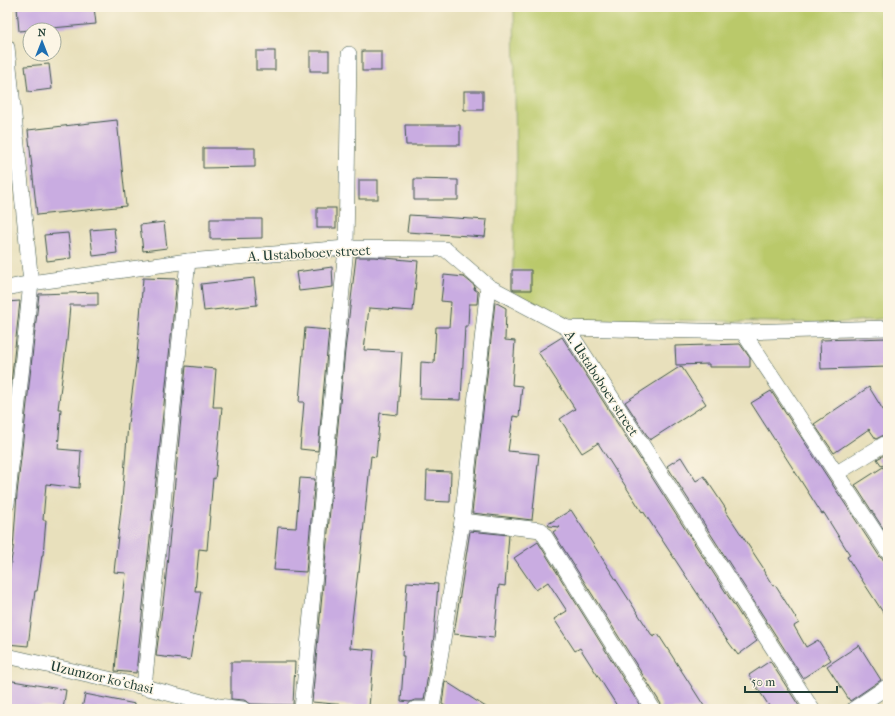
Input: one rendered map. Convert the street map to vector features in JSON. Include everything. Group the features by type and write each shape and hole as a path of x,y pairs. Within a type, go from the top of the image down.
{"street":[{"path":"7,47 31,282 7,504"},
{"path":"302,709 346,248 349,54"},
{"name":"A. Ustaboboev street","path":"7,288 31,282 188,261 346,248 445,249 488,286 567,328 812,709"},
{"path":"144,687 188,261"},
{"path":"415,709 433,708 462,521 488,286"},
{"path":"567,328 743,332 888,328"},
{"path":"743,332 888,552"},
{"path":"836,473 888,442"},
{"path":"462,521 541,530 652,709"},
{"name":"Uzumzor ko'chasi","path":"7,656 144,687 218,708 243,709"},
{"path":"854,709 888,686"}],"green space":[{"path":"514,7 888,7 888,318 837,323 654,320 578,321 542,308 512,291 516,172"}],"building":[{"path":"17,7 94,7 96,24 62,27 62,22 22,22 22,31 19,31"},
{"path":"256,51 275,51 275,70 256,70"},
{"path":"310,51 329,51 329,71 310,71"},
{"path":"362,51 381,51 381,71 362,71"},
{"path":"49,64 52,89 28,92 25,66"},
{"path":"464,91 483,91 483,110 464,110"},
{"path":"117,120 126,206 37,215 28,130"},
{"path":"405,125 460,125 460,145 406,145"},
{"path":"203,148 255,148 255,167 203,168"},
{"path":"414,179 458,180 458,200 414,200"},
{"path":"359,180 378,180 378,199 359,199"},
{"path":"317,208 336,208 336,228 317,228"},
{"path":"409,215 487,220 485,237 407,232"},
{"path":"210,219 262,219 262,238 210,239"},
{"path":"164,222 167,248 143,251 140,225"},
{"path":"114,228 117,253 93,256 90,230"},
{"path":"68,233 71,258 47,261 44,235"},
{"path":"356,257 418,261 413,311 369,308 364,350 402,352 398,415 380,413 376,457 371,456 359,572 352,621 350,648 374,650 369,707 312,702 345,350"},
{"path":"332,267 333,287 299,291 296,272"},
{"path":"512,270 531,270 531,290 512,289"},
{"path":"444,275 464,277 475,286 474,289 478,292 477,304 469,304 468,326 465,326 461,400 420,399 421,362 434,363 436,327 449,327 451,302 441,301"},
{"path":"143,278 177,279 136,673 115,671 126,573 114,572 128,424 137,355"},
{"path":"254,278 257,305 204,311 201,284"},
{"path":"98,292 98,305 70,305 58,409 61,409 58,449 81,451 79,488 46,484 43,520 46,520 43,555 37,591 35,591 28,646 7,644 7,587 13,549 17,494 39,294"},
{"path":"20,301 7,421 7,302"},
{"path":"495,302 506,308 505,340 515,341 512,385 522,386 519,417 513,416 508,451 539,454 532,520 472,513"},
{"path":"305,328 329,330 318,451 300,449 304,402 299,402"},
{"path":"562,337 757,641 738,655 721,632 703,602 643,511 642,512 598,443 582,453 560,419 575,409 538,352"},
{"path":"888,338 888,367 821,369 820,340"},
{"path":"740,344 750,358 750,367 709,367 709,364 676,365 675,346"},
{"path":"186,366 216,369 213,407 222,407 215,479 213,478 207,550 199,549 195,591 201,591 190,660 156,656 165,586"},
{"path":"681,366 706,404 650,440 625,402"},
{"path":"869,387 888,418 888,433 876,439 869,429 834,453 814,424"},
{"path":"771,391 880,557 888,561 888,620 847,557 850,555 824,513 822,514 751,403"},
{"path":"888,453 888,462 882,466 877,459"},
{"path":"681,457 696,481 704,476 726,509 725,510 764,569 763,570 773,586 775,585 799,623 794,626 806,647 818,640 831,660 803,678 667,466"},
{"path":"883,467 888,475 888,536 855,485"},
{"path":"427,471 451,472 450,502 426,501"},
{"path":"300,478 315,479 306,572 274,570 278,527 296,528"},
{"path":"571,510 653,637 658,634 706,709 662,709 661,704 553,532 560,527 549,526 548,524"},
{"path":"470,531 509,535 505,586 499,585 494,638 454,634"},
{"path":"538,542 642,709 619,709 580,648 575,651 554,619 567,611 548,582 536,590 514,558"},
{"path":"407,582 438,584 434,636 424,700 415,700 410,702 401,701 404,656 402,656"},
{"path":"859,645 881,680 850,701 827,666"},
{"path":"770,661 801,709 771,709 749,675"},
{"path":"231,662 295,662 293,705 251,704 244,700 231,699"},
{"path":"7,680 66,690 63,709 40,706 39,709 7,709"},
{"path":"445,681 489,709 450,709 442,704"},
{"path":"85,694 135,704 134,709 82,709"}]}
